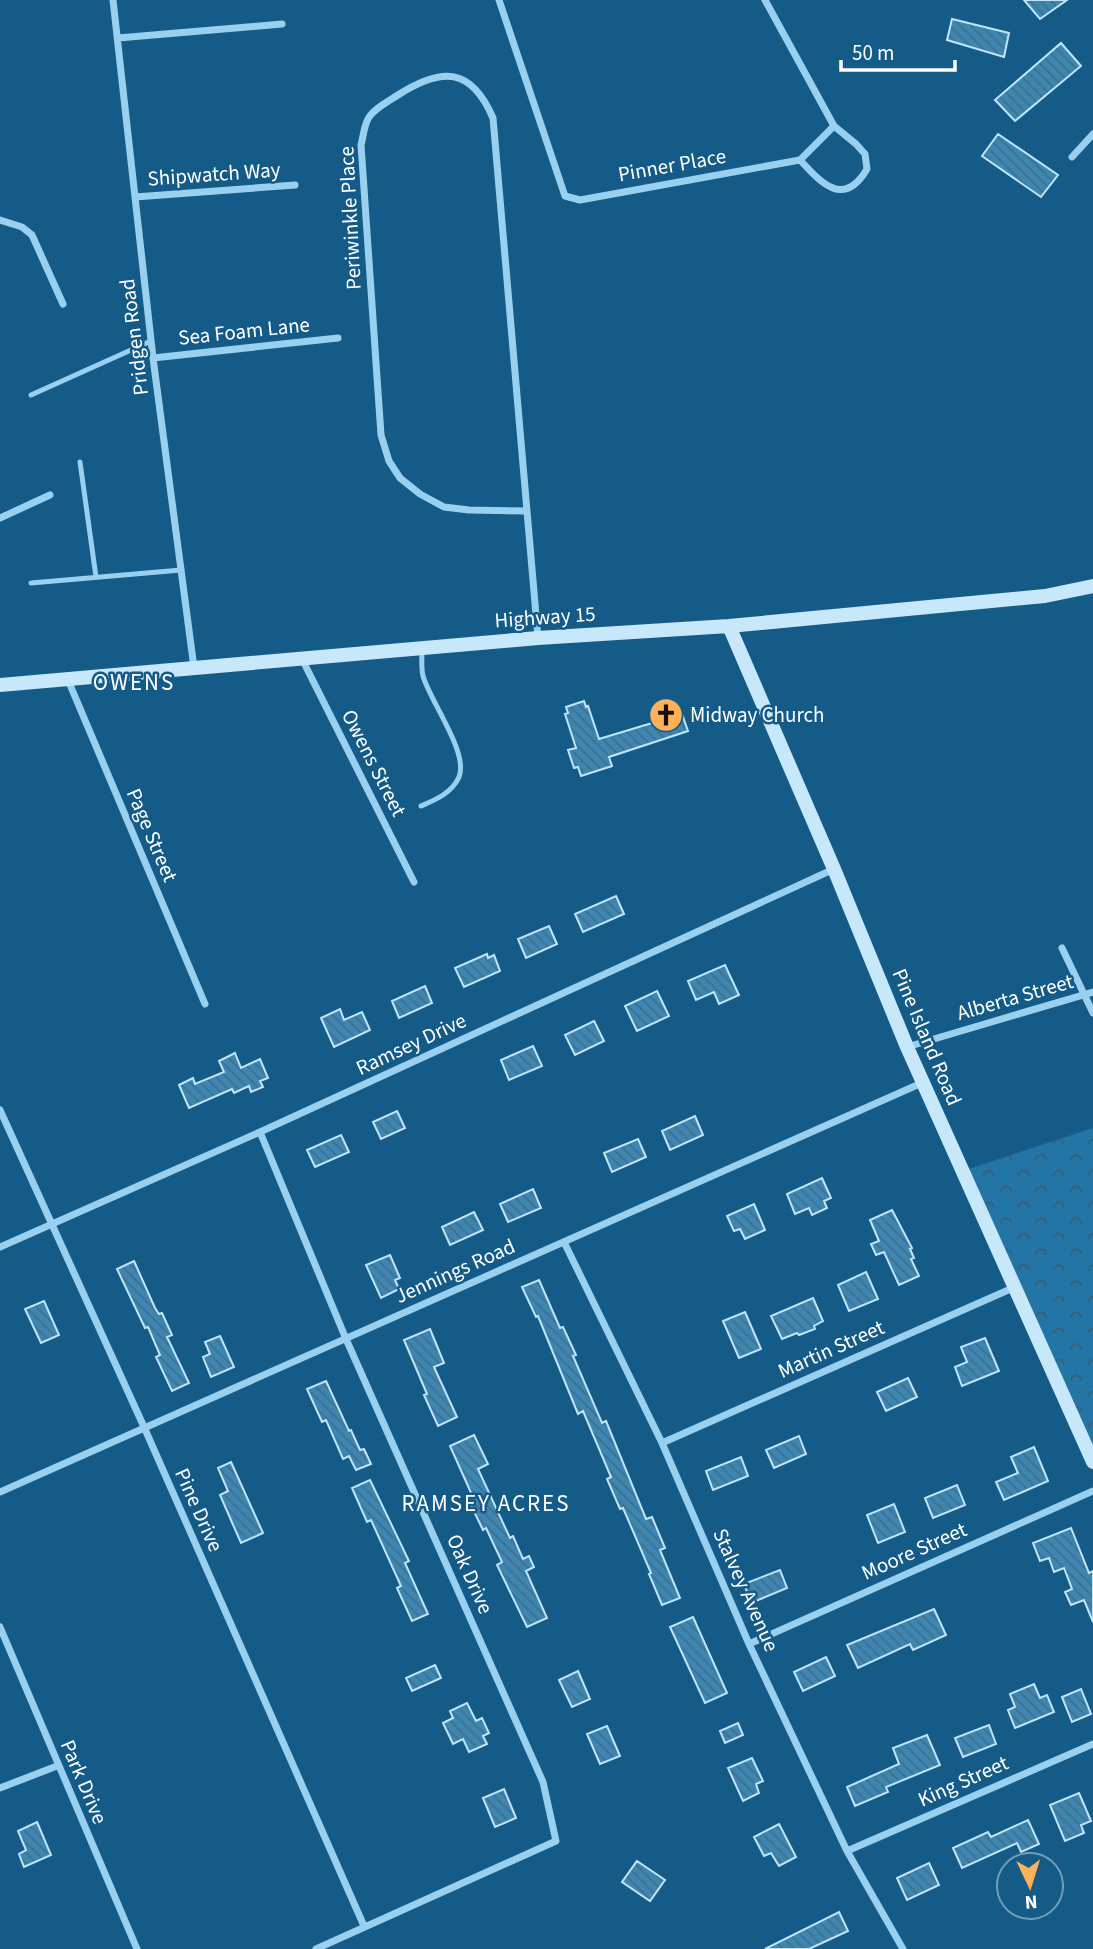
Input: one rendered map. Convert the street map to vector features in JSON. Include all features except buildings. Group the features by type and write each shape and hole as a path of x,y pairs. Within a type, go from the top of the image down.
{"main road":[{"name":"Highway 15","path":"0,685 538,638 729,626 1045,596 1093,586"},
{"name":"Pine Island Road","path":"729,626 907,1047 1093,1462"}],"street":[{"name":"Pridgen Road","path":"113,0 153,358 194,668"},
{"name":"Pinner Place","path":"499,0 565,196 580,200 800,159"},
{"path":"765,0 834,126 865,155 867,169 858,183 849,188 836,189 819,181 800,159 834,126"},
{"path":"118,38 282,24"},
{"name":"Periwinkle Place","path":"527,512 444,507 420,494 400,478 389,461 381,435 361,145 368,118 387,102 414,85 449,75 477,88 485,98 493,118 538,638"},
{"path":"1072,157 1093,134"},
{"name":"Shipwatch Way","path":"135,197 295,185"},
{"path":"0,220 22,227 32,235 63,304"},
{"name":"Sea Foam Lane","path":"153,358 338,338"},
{"path":"0,518 50,495"},
{"name":"Owens Street","path":"302,659 414,882"},
{"name":"Page Street","path":"68,680 205,1004"},
{"name":"Ramsey Drive","path":"0,1247 260,1132 834,869"},
{"path":"1062,948 1089,993 1093,1013"},
{"name":"Alberta Street","path":"907,1047 1089,993"},
{"name":"Jennings Road","path":"0,1492 924,1082"},
{"name":"Pine Drive","path":"0,1110 144,1427 364,1926"},
{"name":"Oak Drive","path":"260,1132 346,1339 543,1782 555,1841 364,1926"},
{"name":"Stalvey Avenue","path":"564,1242 662,1443 749,1644 847,1851 903,1949"},
{"name":"Martin Street","path":"662,1443 1015,1287"},
{"name":"Moore Street","path":"749,1644 1093,1491"},
{"name":"Park Drive","path":"0,1627 137,1949"},
{"name":"King Street","path":"847,1851 1093,1744"},
{"path":"0,1788 57,1766"},
{"path":"317,1949 364,1926"}],"lane":[{"path":"31,395 151,341"},
{"path":"80,462 96,577"},
{"path":"30,583 181,570"},
{"path":"421,806 441,797 452,788 460,776 459,756 423,676 422,649"}],"green space":[{"path":"1093,1128 1093,1462 963,1171"}],"place":[{"name":"Midway Church","path":"666,715"}],"district":[{"name":"OWENS","path":"134,682"},
{"name":"RAMSEY ACRES","path":"486,1503"}]}
